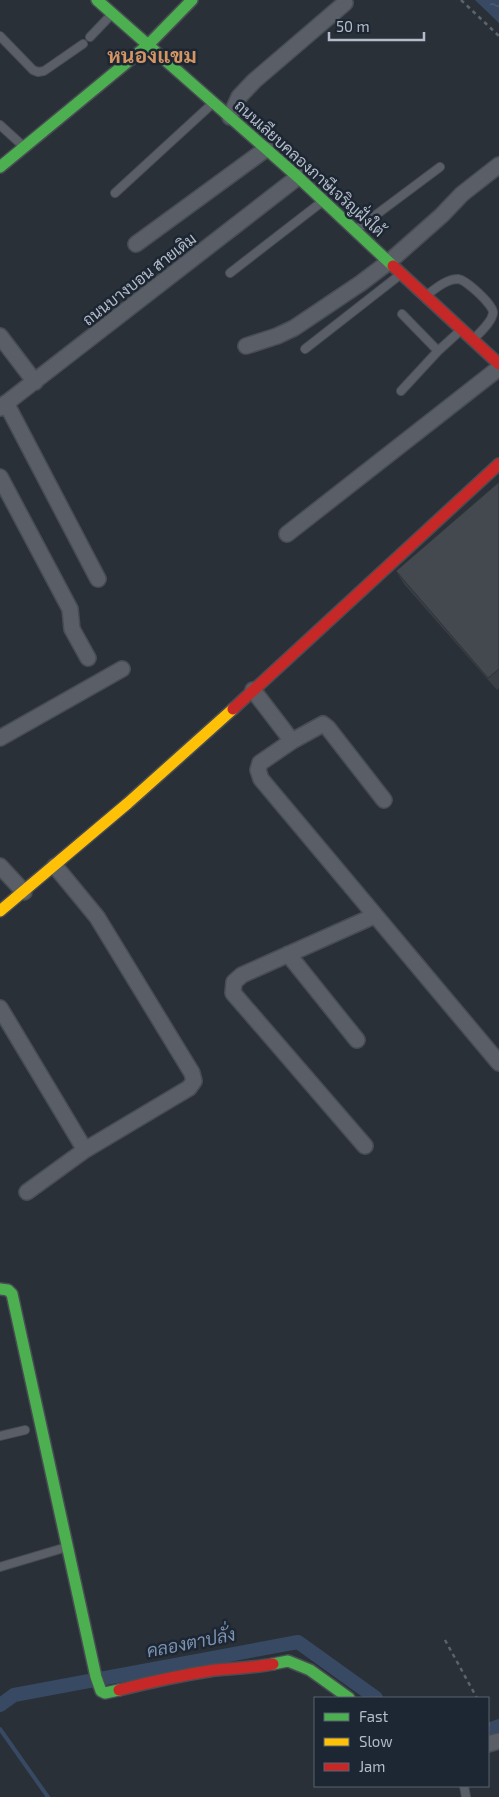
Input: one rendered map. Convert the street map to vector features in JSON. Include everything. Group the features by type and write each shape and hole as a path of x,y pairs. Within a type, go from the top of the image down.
{"street":[{"name":"ถนนเลียบคลองภาษีเจริญฝั่งใต้","path":"97,0 298,177 499,364"},
{"path":"0,166 148,45 192,0"},
{"path":"230,117 239,97 254,81 345,3"},
{"path":"136,244 266,149"},
{"path":"246,346 277,336 294,328 361,282 390,261 442,215 462,194 499,165"},
{"name":"ถนนบางบอน สายเดิม","path":"3,405 298,177"},
{"path":"0,336 35,382"},
{"path":"287,534 499,368"},
{"path":"3,405 98,579"},
{"path":"0,912 56,866 253,690 499,464"},
{"path":"0,477 70,609 72,629 88,658"},
{"path":"0,738 122,669"},
{"path":"253,690 292,741"},
{"path":"384,800 323,724 292,741 260,763 258,770 261,779 499,1063"},
{"path":"0,866 24,892"},
{"path":"27,1192 85,1150 189,1088 194,1081 192,1073 97,918 56,866"},
{"path":"365,1146 233,993 234,982 242,974 374,916"},
{"path":"288,954 357,1040"},
{"path":"0,1008 85,1150"},
{"path":"0,1289 8,1290 12,1294 96,1677 101,1690 105,1693 169,1678 216,1670 254,1668 288,1661 310,1670 348,1697"}],"lane":[{"path":"90,37 113,13"},
{"path":"0,36 33,70 38,72 44,71 83,44"},
{"path":"115,193 214,103"},
{"path":"0,124 24,147"},
{"path":"356,230 440,167"},
{"path":"230,274 323,200"},
{"path":"305,349 403,273"},
{"path":"427,295 451,280 460,279 492,306 491,318 474,340"},
{"path":"402,314 438,351"},
{"path":"401,391 462,328"},
{"path":"0,1436 24,1430"},
{"path":"0,1567 68,1546"}],"path":[{"path":"461,0 499,36"},
{"path":"445,1640 476,1697"}],"water":[{"path":"475,0 499,0 499,23"}],"building":[{"path":"499,482 499,669 488,678 396,571"}],"waterway":[{"name":"คลองตาปลั่ง","path":"0,1705 14,1695 298,1642 375,1697"},
{"name":"คลองตาปลั่ง","path":"489,1730 499,1726"},
{"path":"0,1729 48,1797"}],"traffic: fast":[{"path":"97,0 298,177 393,266"},
{"path":"0,167 148,45 192,0"},
{"path":"0,1289 8,1290 12,1294 96,1677 101,1691 105,1693 119,1690"},
{"path":"273,1664 288,1661 310,1670 348,1697"}],"traffic: slow":[{"path":"0,911 128,803 233,709"}],"traffic: jam":[{"path":"393,266 499,364"},
{"path":"233,709 499,464"},
{"path":"119,1690 203,1672 273,1664"}],"district":[{"name":"หนองแขม","path":"152,56"}]}
